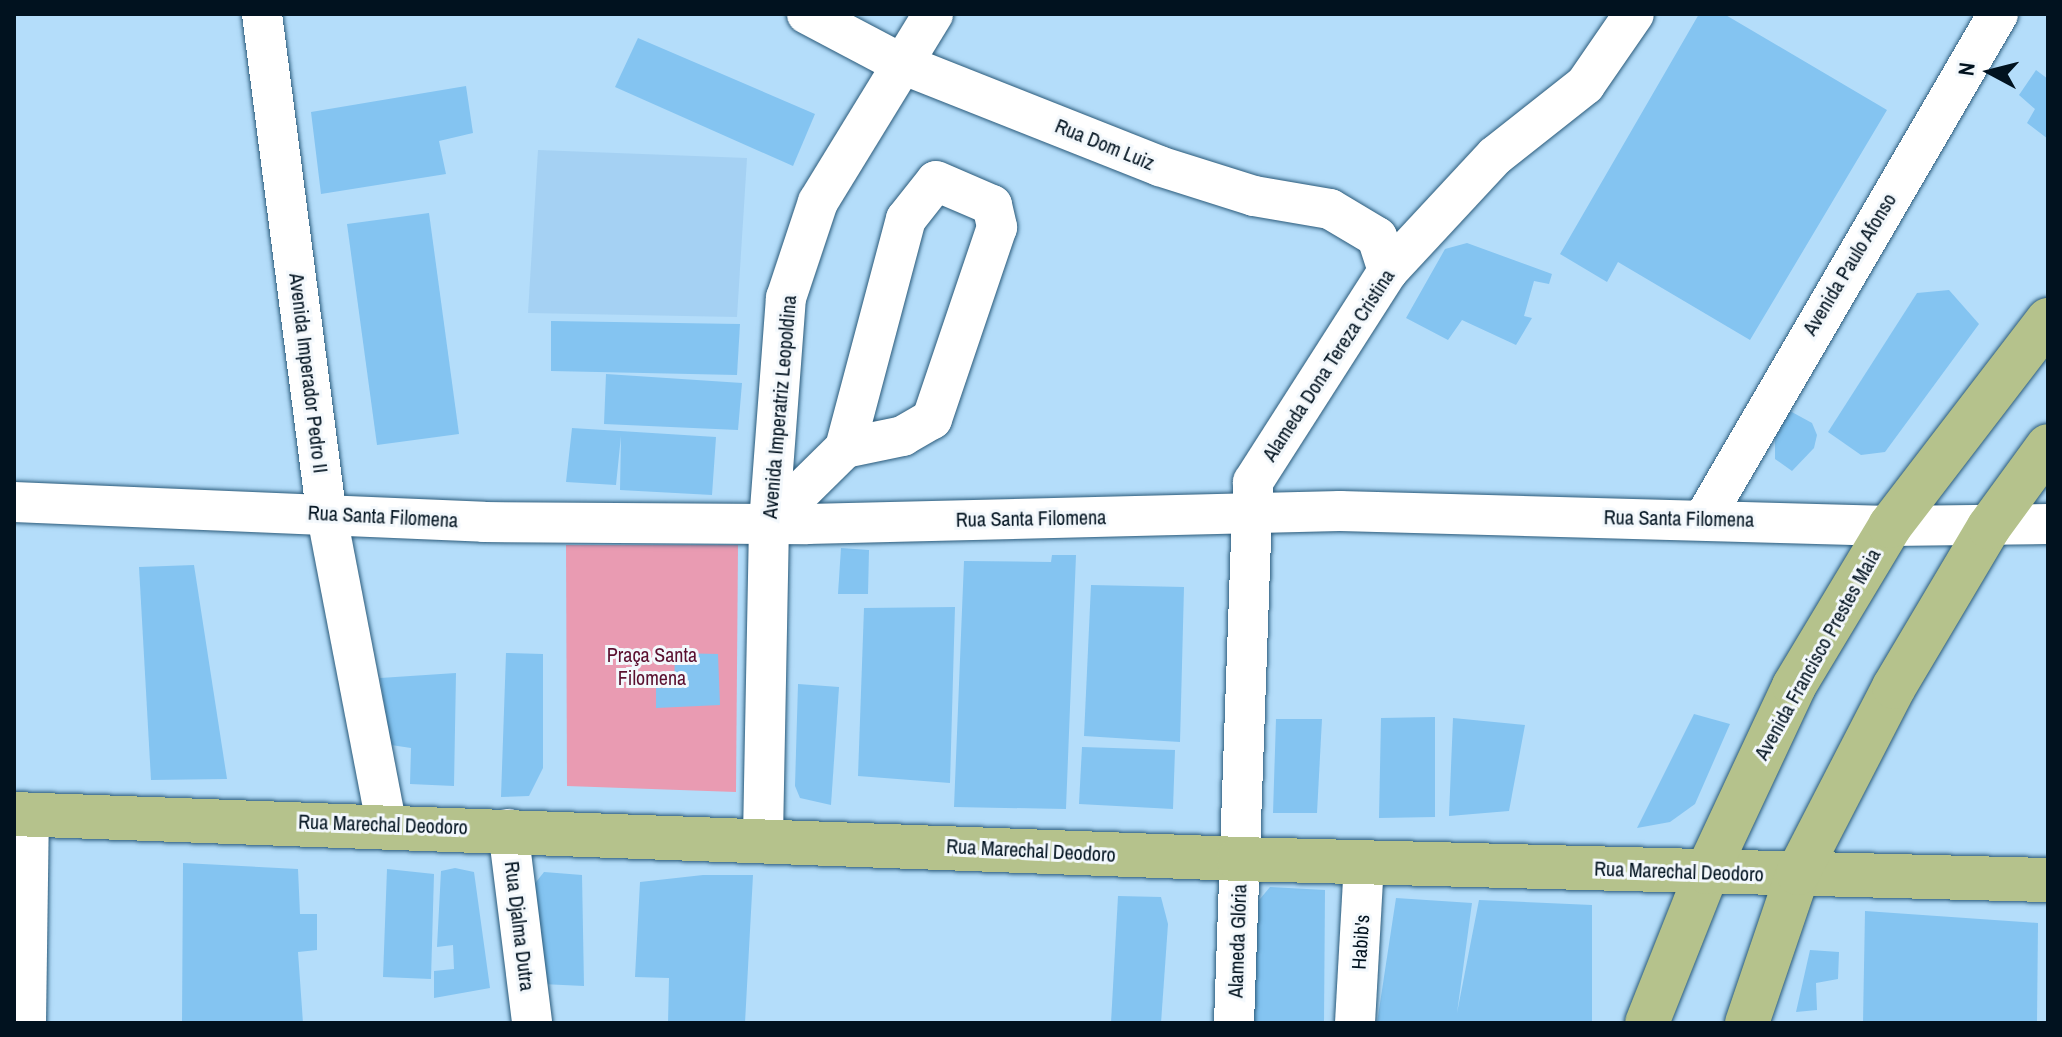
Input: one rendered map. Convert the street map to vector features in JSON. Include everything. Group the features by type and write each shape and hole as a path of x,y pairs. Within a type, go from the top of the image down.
{"main road":[{"name":"Avenida Francisco Prestes Maia","path":"1647,1023 1707,872 1794,686 1890,526 2048,320"},
{"path":"1747,1023 1798,873 1894,687 1989,527 2048,446"},
{"name":"Rua Marechal Deodoro","path":"22,814 386,823 1239,859 2048,880"}],"street":[{"name":"Avenida Imperador Pedro II","path":"262,14 326,511 386,823"},
{"name":"Rua Dom Luiz","path":"807,14 902,64 1159,166 1254,196 1330,209 1377,237 1388,271"},
{"name":"Avenida Imperatriz Leopoldina","path":"763,837 769,523 786,298 796,260 818,202 933,14"},
{"name":"Avenida Paulo Afonso","path":"1705,517 1998,14"},
{"name":"Alameda Dona Tereza Cristina","path":"1239,859 1247,514 1265,459 1388,271 1495,156 1585,85 1624,17"},
{"path":"769,523 845,448 906,219 936,181 992,205 997,227 932,419 903,436 845,448"},
{"name":"Rua Santa Filomena","path":"14,502 326,511 484,522 769,523 1247,514 1338,524 1705,517 1890,526 2048,524"},
{"path":"22,814 26,1023"},
{"name":"Rua Djalma Dutra","path":"508,829 532,1023"},
{"name":"Alameda Glória","path":"1234,1023 1239,859"},
{"name":"Habib's","path":"1355,1023 1364,861"}],"shaded area":[{"path":"538,150 747,158 737,317 528,313"}],"green space":[{"name":"Praça Santa Filomena","path":"566,545 738,545 736,792 567,786"}],"building":[{"path":"1699,14 1724,14 1887,110 1750,340 1618,262 1607,282 1560,254"},
{"path":"638,38 815,114 793,166 615,87"},
{"path":"2036,70 2048,79 2048,139 2027,123 2035,109 2019,95"},
{"path":"466,86 473,133 439,141 446,174 321,194 311,112"},
{"path":"429,213 459,434 377,445 347,224"},
{"path":"1467,243 1552,274 1549,284 1534,281 1524,316 1532,318 1516,345 1462,320 1448,340 1406,318 1445,249"},
{"path":"1949,290 1979,324 1885,452 1861,455 1828,432 1917,293"},
{"path":"551,321 740,324 737,375 551,371"},
{"path":"606,374 742,383 738,430 604,424"},
{"path":"1790,411 1812,423 1817,435 1814,448 1792,471 1775,459 1775,438"},
{"path":"572,428 716,437 712,495 620,490 621,436 616,485 566,482"},
{"path":"841,548 869,550 868,594 838,594"},
{"path":"1052,555 1076,555 1066,809 954,807 964,561 1051,562"},
{"path":"194,565 227,779 151,780 139,567"},
{"path":"1091,585 1184,587 1180,742 1084,736"},
{"path":"955,607 950,783 858,776 864,608"},
{"path":"506,653 543,654 543,768 529,796 501,797"},
{"path":"675,653 718,654 720,705 656,708 656,688 674,688"},
{"path":"456,673 454,786 410,784 411,748 391,745 380,678"},
{"path":"798,684 839,687 831,805 800,798 795,786"},
{"path":"1694,714 1730,724 1695,804 1670,822 1637,828"},
{"path":"1435,717 1435,817 1379,818 1381,718"},
{"path":"1453,718 1525,725 1509,811 1449,816"},
{"path":"1276,719 1322,719 1317,813 1273,813"},
{"path":"1082,747 1175,750 1173,809 1079,804"},
{"path":"183,863 298,869 300,914 317,914 317,950 298,952 303,1023 182,1023"},
{"path":"455,868 474,872 490,988 434,998 434,971 454,969 453,945 437,947 441,871"},
{"path":"387,869 434,874 431,979 383,977"},
{"path":"544,872 582,875 584,986 542,984 529,891"},
{"path":"703,875 753,875 745,1023 668,1023 669,978 635,977 640,882"},
{"path":"1270,887 1325,890 1324,1023 1254,1023 1255,905"},
{"path":"1118,896 1161,897 1168,924 1161,1023 1111,1023"},
{"path":"1396,898 1472,903 1457,1013 1479,900 1592,905 1592,1023 1377,1023"},
{"path":"1865,911 2038,923 2037,1023 1863,1023"},
{"path":"1810,950 1839,952 1838,979 1816,983 1817,1010 1796,1012"}]}
